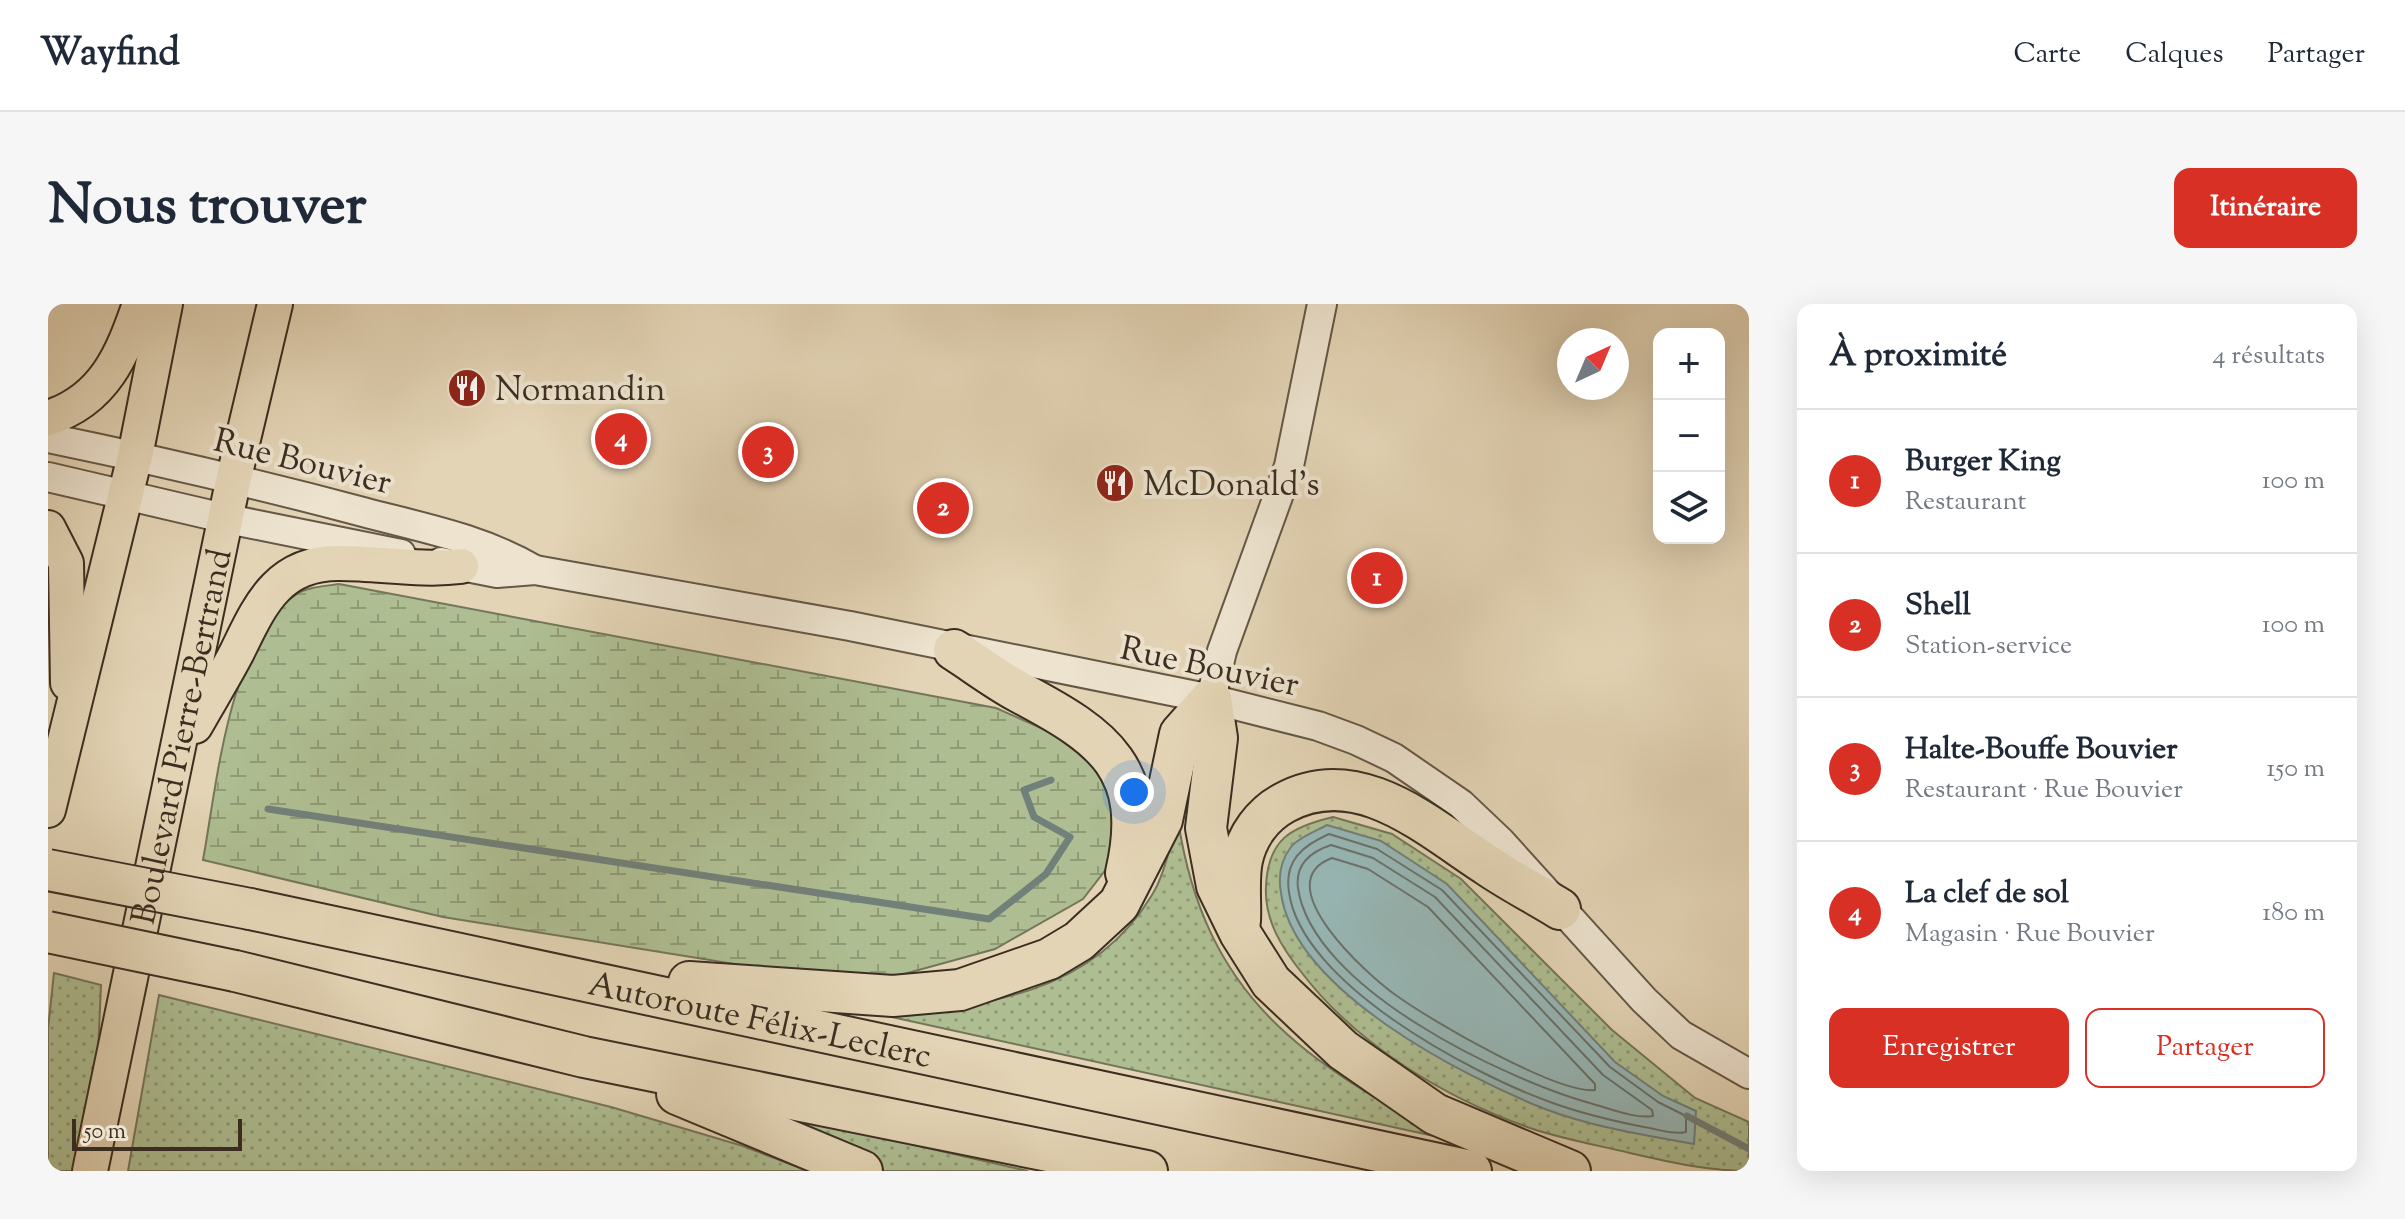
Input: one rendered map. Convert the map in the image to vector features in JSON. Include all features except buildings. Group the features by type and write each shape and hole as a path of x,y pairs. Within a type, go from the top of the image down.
{"highway":[{"path":"954,650 1018,692 1066,716 1106,747 1116,762 1127,785 1132,822 1130,855 1119,904"},
{"path":"502,963 723,985 893,996 960,990 1049,959 1079,941 1119,904 1162,820 1180,734 1211,699"},
{"path":"1211,699 1217,738 1206,828 1217,886 1240,933 1271,982 1343,1050 1435,1114 1570,1171"},
{"path":"1240,933 1242,862 1251,834 1272,809 1299,795 1326,789 1381,799 1420,819 1486,865 1560,909"},
{"name":"Autoroute Félix-Leclerc","path":"48,870 250,909 1471,1171"},
{"name":"Autoroute Félix-Leclerc","path":"48,932 235,971 584,1057 1147,1171"},
{"path":"584,1057 862,1171"}],"main road":[{"path":"48,418 71,409 115,369 140,304"},
{"path":"48,810 135,456 165,304"},
{"name":"Boulevard Pierre-Bertrand","path":"90,1171 228,519 234,477 275,304"},
{"path":"48,528 66,563 68,729"},
{"path":"178,758 237,652 250,620 266,595 282,580 302,570 338,562 436,569 461,566"},
{"path":"102,1115 104,1171"}],"street":[{"path":"1211,699 1222,651 1289,466 1322,304"},
{"name":"Rue Bouvier","path":"48,438 234,477 496,548 535,570"},
{"name":"Rue Bouvier","path":"48,477 228,519 497,573 535,570 850,626 954,650 1211,699 1318,726 1394,758 1461,804 1644,1000 1681,1035 1749,1074"}],"green space":[{"path":"339,584 996,708 1059,736 1096,769 1112,802 1117,837 1110,864 1083,899 995,949 864,985 443,917 203,860 230,715 256,644 274,615 297,594 311,588"},
{"path":"1333,817 1392,834 1461,879 1612,1030 1695,1098 1749,1122 1749,1171 1674,1163 1530,1128 1435,1085 1376,1046 1324,999 1302,973 1276,933 1268,910 1268,870 1277,846 1305,825"},
{"path":"1178,820 1191,882 1211,934 1238,979 1270,1018 1307,1051 1351,1082 1452,1140 878,1014 957,1007 995,1000 1067,975 1099,955 1127,929 1157,887"},
{"path":"54,973 101,985 98,1055 74,1171 48,1171 48,1029"},
{"path":"159,995 611,1107 743,1146 808,1171 128,1171"},
{"path":"809,1121 1028,1171 884,1171 804,1133"}],"water":[{"path":"1327,825 1381,841 1447,884 1615,1062 1663,1096 1696,1111 1694,1144 1581,1121 1510,1094 1428,1052 1348,995 1316,963 1293,929 1280,887 1282,863 1287,852 1294,844"}],"waterway":[{"path":"268,809 989,919 1046,874 1070,837 1034,817 1024,790 1051,780"},
{"path":"1687,1116 1749,1149"}],"place":[{"name":"Normandin","path":"467,388"},
{"name":"La clef de sol","path":"621,439"},
{"name":"Halte-Bouffe Bouvier","path":"768,452"},
{"name":"McDonald's","path":"1115,483"},
{"name":"Shell","path":"943,508"},
{"name":"Burger King","path":"1377,578"}]}
